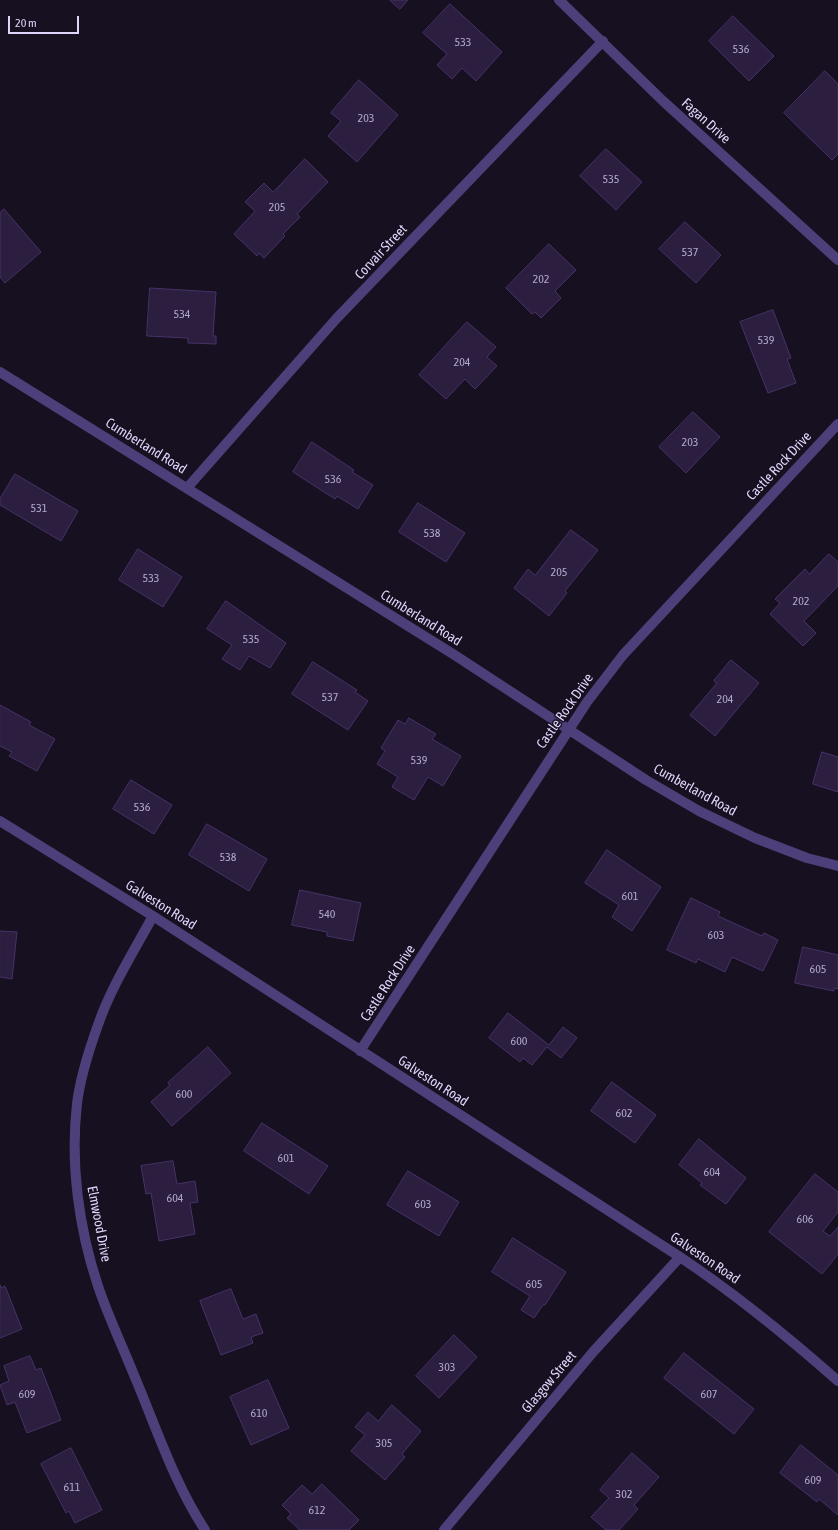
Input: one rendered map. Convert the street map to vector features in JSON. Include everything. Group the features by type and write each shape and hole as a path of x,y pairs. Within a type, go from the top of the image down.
{"street":[{"name":"Fagan Drive","path":"559,0 603,41 663,101 838,260"},
{"name":"Corvair Street","path":"187,488 336,319 603,41"},
{"name":"Cumberland Road","path":"0,372 187,488 699,811 754,838 807,858 838,866"},
{"name":"Castle Rock Drive","path":"360,1051 568,728 623,655 838,424"},
{"name":"Galveston Road","path":"0,821 153,916 680,1257 724,1287 780,1329 838,1381"},
{"name":"Elmwood Drive","path":"153,916 114,988 98,1023 87,1058 77,1104 75,1162 80,1211 87,1249 98,1287 175,1474 206,1530"},
{"name":"Glasgow Street","path":"444,1530 593,1352 680,1257"}],"building":[{"path":"390,0 408,0 400,9"},
{"path":"450,4 502,52 476,81 462,68 452,79 437,65 447,54 423,33"},
{"path":"733,16 774,56 749,81 709,41"},
{"path":"825,71 838,84 838,154 832,160 784,113"},
{"path":"359,80 398,115 357,162 328,136 341,121 331,113"},
{"path":"606,149 642,182 616,210 580,176"},
{"path":"305,159 328,182 297,214 300,217 283,234 285,236 264,258 259,253 257,256 234,234 255,211 245,202 264,183 273,192"},
{"path":"4,209 41,252 5,283 0,277 0,213"},
{"path":"685,222 721,255 696,283 659,249"},
{"path":"549,244 576,270 555,291 561,298 541,318 535,312 532,314 506,288"},
{"path":"150,288 216,292 213,336 216,336 216,344 188,343 188,338 147,336"},
{"path":"773,310 791,358 787,359 796,383 768,393 740,322"},
{"path":"467,322 496,347 487,357 497,366 475,389 465,379 446,399 419,375"},
{"path":"693,412 720,437 686,473 659,447"},
{"path":"312,442 354,470 352,472 373,485 358,509 337,496 335,499 293,472"},
{"path":"15,474 78,511 61,541 0,505 0,499"},
{"path":"418,503 465,533 446,562 399,532"},
{"path":"571,530 598,550 565,591 567,593 549,616 514,588 528,569 535,575"},
{"path":"138,549 182,577 163,607 119,580"},
{"path":"829,554 838,562 838,586 804,621 816,633 803,646 770,614 780,603 775,599 805,569 809,574"},
{"path":"226,601 286,643 270,668 249,656 240,670 222,659 232,645 207,629"},
{"path":"731,660 759,683 715,736 690,715 717,683 714,681"},
{"path":"313,662 357,690 355,692 368,701 348,730 292,694"},
{"path":"0,705 31,722 29,725 55,739 37,771 9,756 12,752 0,746"},
{"path":"409,718 436,734 432,739 461,756 443,786 428,777 414,800 392,787 398,777 377,764 385,751 381,748 398,720 405,724"},
{"path":"822,752 838,757 838,792 813,784"},
{"path":"131,780 172,805 154,834 113,809"},
{"path":"207,824 267,859 249,891 189,855"},
{"path":"607,850 661,887 632,931 612,917 619,905 585,883"},
{"path":"300,890 361,903 353,941 327,936 327,932 292,925"},
{"path":"691,898 720,912 718,916 762,936 764,933 778,940 763,971 732,957 725,972 698,959 696,963 667,950"},
{"path":"0,931 17,932 12,979 0,977"},
{"path":"803,947 838,955 838,989 834,988 834,991 795,983"},
{"path":"508,1013 549,1045 563,1027 577,1038 561,1058 547,1047 532,1065 523,1058 520,1062 489,1038"},
{"path":"208,1047 231,1073 172,1126 151,1102 170,1085 168,1083"},
{"path":"612,1082 656,1115 635,1143 591,1111"},
{"path":"262,1123 328,1166 309,1194 244,1151"},
{"path":"699,1139 746,1178 726,1204 700,1185 702,1183 679,1165"},
{"path":"173,1161 177,1184 195,1181 198,1202 190,1203 195,1234 159,1241 151,1193 146,1194 141,1166"},
{"path":"408,1171 459,1202 439,1236 387,1205"},
{"path":"815,1174 838,1192 838,1212 823,1231 830,1236 838,1227 838,1254 822,1274 769,1232"},
{"path":"513,1238 566,1272 545,1305 543,1305 534,1318 521,1310 530,1296 492,1272"},
{"path":"0,1285 1,1288 5,1286 22,1329 0,1338"},
{"path":"231,1289 243,1319 256,1314 263,1333 251,1337 253,1343 221,1355 200,1301"},
{"path":"454,1335 477,1357 439,1398 416,1376"},
{"path":"684,1353 754,1409 734,1434 664,1378"},
{"path":"30,1356 36,1370 41,1368 61,1420 27,1433 15,1402 7,1405 0,1385 9,1381 4,1366"},
{"path":"268,1380 289,1428 251,1445 230,1397"},
{"path":"392,1405 421,1431 402,1454 405,1457 385,1480 351,1451 365,1435 355,1427 368,1412 378,1421"},
{"path":"801,1445 838,1475 838,1515 819,1499 817,1502 780,1473"},
{"path":"71,1448 102,1510 75,1523 69,1511 66,1513 41,1464"},
{"path":"632,1453 659,1477 634,1505 638,1509 619,1530 606,1530 591,1517 609,1498 600,1490"},
{"path":"322,1484 359,1520 349,1530 300,1530 287,1518 291,1514 282,1505 302,1485 312,1494"}]}
